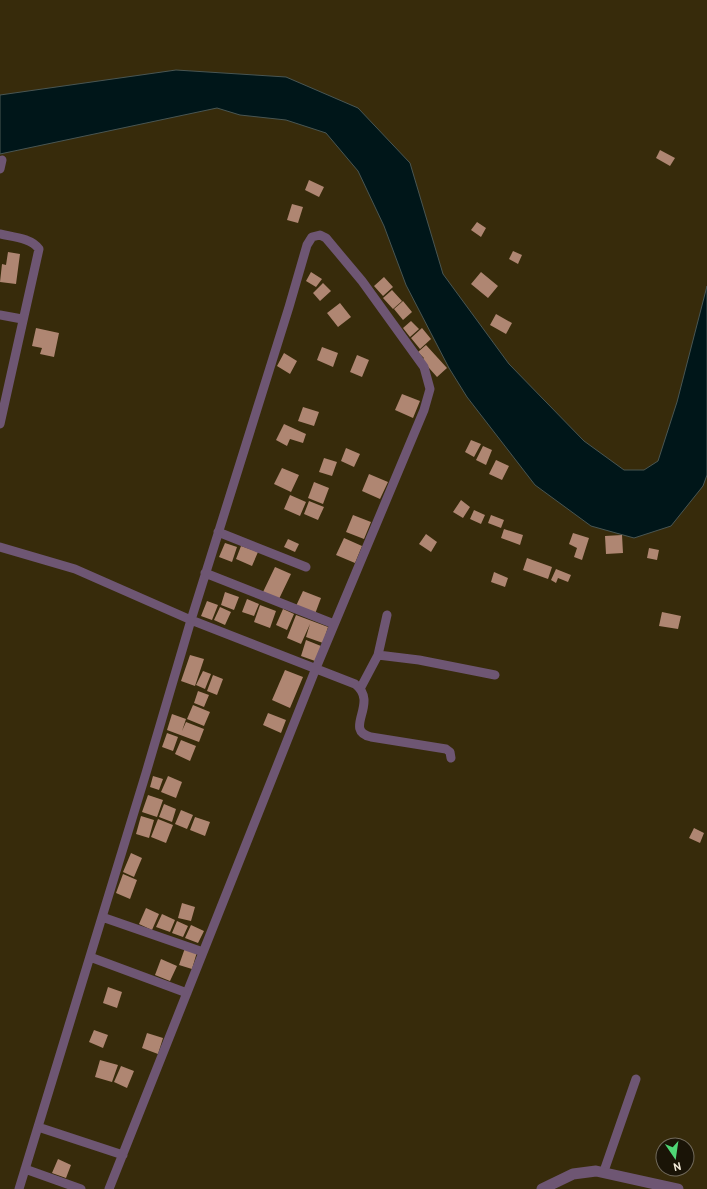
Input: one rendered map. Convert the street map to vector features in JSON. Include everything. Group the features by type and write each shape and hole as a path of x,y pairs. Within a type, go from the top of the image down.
{"street":[{"path":"0,234 28,240 39,249 22,319 0,424"},
{"path":"19,1189 146,773 190,620 287,314 306,245 312,237 320,235 330,242 366,287 424,367 430,384 424,410 316,668 109,1189"},
{"path":"0,315 22,319"},
{"path":"218,532 306,567"},
{"path":"0,547 75,569 190,620 355,684 360,688 364,699 359,727 360,732 364,736 446,749 450,752 451,758"},
{"path":"205,573 334,624"},
{"path":"360,688 378,656 387,615"},
{"path":"378,656 407,658 495,675"},
{"path":"102,917 203,952"},
{"path":"90,958 187,993"},
{"path":"604,1172 636,1079"},
{"path":"38,1127 122,1155"},
{"path":"25,1169 81,1189"},
{"path":"542,1189 573,1174 586,1171 604,1172 678,1189"}],"shaded area":[{"path":"176,70 286,77 358,108 410,163 443,274 509,364 584,441 624,470 644,470 658,461 677,402 707,286 707,475 703,486 671,526 634,538 591,526 535,485 467,397 449,368 406,285 384,226 358,171 326,133 286,120 240,115 217,108 0,154 0,95"}],"building":[{"path":"660,150 675,158 670,166 656,158"},
{"path":"309,180 324,187 319,197 305,190"},
{"path":"292,204 303,207 298,223 287,220"},
{"path":"477,222 486,228 481,237 471,230"},
{"path":"513,251 522,255 518,264 509,259"},
{"path":"8,252 20,254 16,284 0,282 2,264 6,265"},
{"path":"311,272 322,279 316,287 306,281"},
{"path":"481,272 498,286 488,298 471,284"},
{"path":"384,277 393,287 383,296 374,286"},
{"path":"323,283 331,291 320,301 313,293"},
{"path":"392,290 402,301 393,309 383,298"},
{"path":"403,301 412,312 403,320 394,309"},
{"path":"340,303 351,317 338,327 327,313"},
{"path":"496,314 512,323 506,334 490,325"},
{"path":"411,321 419,329 410,337 403,328"},
{"path":"36,328 59,333 54,357 40,354 42,348 32,346"},
{"path":"422,328 431,339 420,349 411,338"},
{"path":"426,345 447,368 437,377 422,360 424,358 418,352"},
{"path":"322,347 338,353 333,367 317,360"},
{"path":"284,353 297,361 290,374 277,366"},
{"path":"357,355 369,360 362,377 350,372"},
{"path":"402,394 420,401 413,418 395,410"},
{"path":"303,407 319,412 314,426 298,421"},
{"path":"284,424 306,434 303,443 290,439 287,446 276,440"},
{"path":"471,440 481,444 474,457 465,452"},
{"path":"483,446 492,450 486,465 476,460"},
{"path":"346,448 360,454 354,467 341,461"},
{"path":"324,458 337,462 332,476 319,472"},
{"path":"496,460 509,466 502,480 489,474"},
{"path":"282,468 299,475 291,492 274,484"},
{"path":"369,474 388,482 380,499 362,491"},
{"path":"314,482 329,488 323,504 308,498"},
{"path":"290,495 306,502 300,516 284,509"},
{"path":"461,500 470,507 463,518 453,512"},
{"path":"309,501 324,507 318,520 304,514"},
{"path":"474,510 485,515 481,524 470,519"},
{"path":"353,515 371,522 364,539 346,532"},
{"path":"491,515 504,520 501,528 488,523"},
{"path":"504,529 523,535 520,545 501,538"},
{"path":"573,533 589,538 582,560 574,557 577,548 569,544"},
{"path":"426,534 437,542 431,552 419,544"},
{"path":"622,535 623,553 606,554 605,536"},
{"path":"344,538 362,546 355,563 336,555"},
{"path":"288,539 299,544 295,552 284,547"},
{"path":"225,543 237,547 232,562 219,557"},
{"path":"241,546 258,552 252,566 236,559"},
{"path":"649,548 659,550 657,560 647,558"},
{"path":"527,558 552,567 548,579 523,570"},
{"path":"275,567 291,574 279,599 263,592"},
{"path":"556,569 571,575 568,582 558,578 556,583 551,580"},
{"path":"494,572 508,578 505,587 491,582"},
{"path":"303,591 321,598 315,614 296,606"},
{"path":"225,592 239,597 234,610 221,605"},
{"path":"247,599 259,604 254,616 242,612"},
{"path":"207,601 218,605 212,620 201,616"},
{"path":"260,605 276,611 270,628 254,622"},
{"path":"220,607 231,612 225,625 214,620"},
{"path":"283,609 294,614 287,630 276,625"},
{"path":"662,612 681,616 678,629 659,626"},
{"path":"296,615 328,627 323,643 306,637 310,624 301,644 287,638"},
{"path":"306,640 321,646 315,661 301,656"},
{"path":"190,655 204,659 195,686 181,681"},
{"path":"285,670 303,677 290,708 272,700"},
{"path":"203,671 211,674 205,689 196,685"},
{"path":"213,675 223,679 217,695 207,691"},
{"path":"198,691 209,695 204,707 194,703"},
{"path":"193,705 210,712 204,726 187,719"},
{"path":"268,713 286,720 281,733 263,725"},
{"path":"172,714 186,719 182,731 186,722 204,729 199,742 167,730"},
{"path":"167,733 178,737 173,751 162,747"},
{"path":"181,740 196,746 190,761 175,754"},
{"path":"153,776 163,779 159,790 150,787"},
{"path":"168,776 182,782 176,798 161,792"},
{"path":"148,795 163,800 157,817 142,812"},
{"path":"164,804 176,809 172,822 159,817"},
{"path":"181,810 193,815 187,829 175,824"},
{"path":"141,816 154,820 149,838 136,834"},
{"path":"195,817 210,822 205,836 190,830"},
{"path":"158,819 173,825 166,843 151,837"},
{"path":"694,828 704,833 700,843 689,838"},
{"path":"131,853 142,858 134,877 123,872"},
{"path":"123,874 137,880 130,899 116,893"},
{"path":"182,903 195,907 191,921 178,918"},
{"path":"146,908 159,914 152,930 139,924"},
{"path":"162,914 175,920 170,932 156,927"},
{"path":"177,921 188,926 183,937 172,933"},
{"path":"191,925 204,931 198,943 185,938"},
{"path":"185,948 197,952 192,969 179,965"},
{"path":"161,959 177,966 170,981 155,975"},
{"path":"108,987 122,992 117,1008 103,1003"},
{"path":"94,1030 108,1035 103,1048 89,1042"},
{"path":"147,1033 163,1038 158,1054 142,1048"},
{"path":"100,1060 118,1065 112,1082 95,1077"},
{"path":"121,1066 134,1071 127,1088 114,1082"},
{"path":"58,1159 71,1165 66,1178 52,1173"}]}
